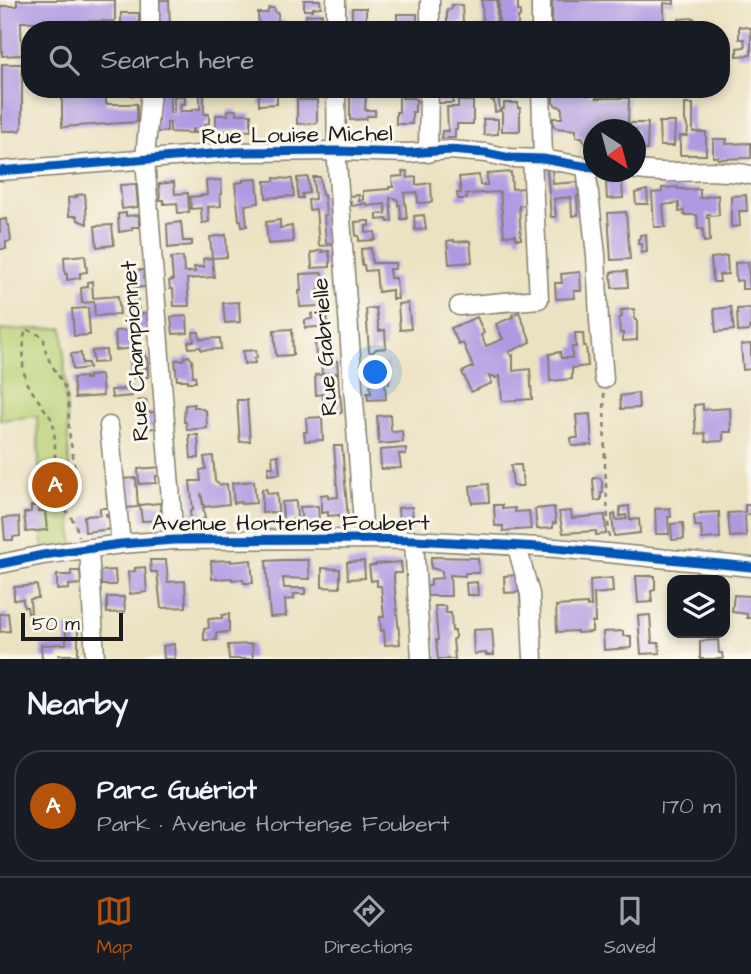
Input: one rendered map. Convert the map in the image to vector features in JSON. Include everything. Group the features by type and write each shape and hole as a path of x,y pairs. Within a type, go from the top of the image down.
{"street":[{"path":"150,0 150,21"},
{"path":"335,0 336,21"},
{"path":"430,0 430,21"},
{"path":"541,0 541,21"},
{"name":"Rue Championnet","path":"150,98 145,159 174,540"},
{"name":"Rue Gabrielle","path":"336,98 337,151 364,539"},
{"path":"428,153 429,98"},
{"path":"459,306 539,299 537,159 540,98"},
{"name":"Rue Louise Michel","path":"0,171 40,162 145,159 236,152 428,153 450,150 583,166"},
{"path":"646,171 692,170 751,176"},
{"path":"591,182 604,379"},
{"path":"109,426 121,544"},
{"name":"Avenue Hortense Foubert","path":"0,564 121,544 174,540 364,539 556,548 751,567"},
{"path":"414,540 421,659"},
{"path":"517,547 530,594 534,659"},
{"path":"85,549 95,659"}],"path":[{"path":"63,506 72,496 74,478 66,392 46,352 44,337 26,329 23,368 27,384 53,421 55,495 75,523 85,549"},
{"path":"604,379 610,554"}],"green space":[{"path":"63,328 73,550 43,555 37,416 0,420 0,330"}],"building":[{"path":"17,0 115,0 115,21 21,21 21,55 2,56 1,6 17,6"},
{"path":"157,0 169,0 170,21 157,21"},
{"path":"304,0 320,0 321,7 304,10"},
{"path":"482,0 497,0 497,21 483,21"},
{"path":"499,0 518,0 518,21 499,21"},
{"path":"552,0 674,0 674,4 664,3 664,21 552,21"},
{"path":"452,5 462,5 463,21 447,21 447,10 452,9"},
{"path":"269,8 274,8 278,13 278,21 258,21 258,13 267,13"},
{"path":"352,8 366,8 366,21 352,21"},
{"path":"121,13 139,13 139,21 121,21"},
{"path":"322,14 322,21 306,21 306,15"},
{"path":"397,14 417,14 417,21 397,21"},
{"path":"694,18 694,21 679,21"},
{"path":"739,26 751,28 751,55 737,56 737,48 745,47 744,39 739,39"},
{"path":"2,64 21,64 22,127 19,131 2,131"},
{"path":"62,98 106,98 106,104 137,104 137,122 62,127"},
{"path":"158,98 170,98 170,113 174,113 174,98 185,98 185,104 181,104 180,111 192,111 200,109 200,98 204,98 204,114 209,114 209,123 204,124 204,133 194,133 194,129 192,133 170,132 170,123 167,123 167,132 155,132 154,123 158,123"},
{"path":"259,98 277,98 277,104 259,105"},
{"path":"350,98 366,98 365,110 375,110 375,116 350,120"},
{"path":"399,98 414,98 417,101 415,112 412,112 412,124 396,124 396,112 399,112"},
{"path":"438,98 453,98 453,103 438,103"},
{"path":"499,98 500,111 495,112 494,101 491,100"},
{"path":"553,98 629,98 628,119 583,119 583,139 576,137 576,130 556,128 553,125 553,118 562,118 562,107 553,103"},
{"path":"297,100 317,100 317,123 297,124"},
{"path":"458,101 473,101 473,124 457,124 455,138 441,138 442,131 448,131 447,107 458,107"},
{"path":"504,103 518,103 520,131 502,131"},
{"path":"685,104 693,104 693,132 706,132 706,155 680,155 680,136 687,136 688,129"},
{"path":"228,110 236,110 236,114 251,114 251,131 216,132 216,115 228,115"},
{"path":"483,119 498,119 498,134 484,135"},
{"path":"659,122 675,122 674,146 660,146"},
{"path":"646,123 648,123 647,150"},
{"path":"713,139 727,139 726,144 751,143 751,158 713,157"},
{"path":"547,168 552,168 553,184 578,182 578,215 572,216 571,197 554,199 556,217 551,217"},
{"path":"407,171 408,178 416,177 416,185 431,183 432,202 418,203 417,192 404,193 407,219 401,219 400,205 394,198 390,198 392,221 388,222 387,219 377,220 377,214 386,214 385,204 351,205 349,196 359,195 359,201 363,200 363,191 389,189 393,187 392,177 403,176 402,172"},
{"path":"511,172 512,189 524,188 525,205 519,206 521,239 516,239 515,235 504,236 500,192 466,194 467,199 458,199 457,193 461,193 459,177 479,175 480,185 487,185 487,174"},
{"path":"308,177 309,193 298,198 297,178"},
{"path":"313,177 320,177 324,195 326,243 336,245 319,246 316,209 309,210 308,200 315,199"},
{"path":"274,178 292,179 294,196 266,198 265,181 274,181"},
{"path":"257,179 259,203 245,205 247,226 242,227 235,183"},
{"path":"221,180 221,206 208,207 209,222 202,223 201,208 191,209 190,197 207,195 206,181"},
{"path":"174,182 175,194 188,193 189,212 178,213 177,203 164,204 164,200 160,200 159,184"},
{"path":"622,182 623,198 607,199 606,183"},
{"path":"136,184 138,207 122,209 120,185"},
{"path":"678,187 685,190 700,189 700,198 718,195 719,215 707,214 710,241 704,242 703,229 698,229 697,215 684,215 684,211 679,212 679,203 663,205 665,227 654,227 652,193 662,192 662,188"},
{"path":"647,190 648,204 636,204 635,193"},
{"path":"85,194 87,224 78,220 77,216 69,216 68,198"},
{"path":"746,195 747,211 739,211 740,226 731,227 731,196"},
{"path":"626,212 630,259 611,260 608,213"},
{"path":"126,213 126,216 139,215 139,227 119,232 118,214"},
{"path":"424,215 426,229 415,230 414,216"},
{"path":"6,219 11,241 6,242 6,249 0,249 0,220"},
{"path":"280,220 280,228 292,226 293,242 268,244 266,222"},
{"path":"369,221 366,233 375,232 375,240 359,241 355,222"},
{"path":"181,222 183,241 192,241 192,245 168,248 167,224"},
{"path":"112,225 114,245 97,247 95,226"},
{"path":"646,234 647,252 641,253 638,239 640,235"},
{"path":"226,235 227,257 212,258 210,237"},
{"path":"447,241 470,241 472,262 449,264"},
{"path":"371,248 372,263 395,263 395,269 389,269 390,278 396,278 398,299 392,299 392,290 378,292 376,270 365,271 361,249"},
{"path":"329,251 330,267 312,268 311,253"},
{"path":"85,255 87,272 80,273 80,278 67,280 64,257"},
{"path":"727,256 728,274 719,275 720,282 713,282 711,258"},
{"path":"183,257 184,272 195,272 194,267 204,267 203,259 212,258 214,277 187,279 189,306 174,306 173,289 170,289 169,281 173,280 171,258"},
{"path":"748,262 750,289 742,289 742,280 736,281 735,263"},
{"path":"144,270 145,287 131,288 129,271"},
{"path":"627,271 628,287 612,288 611,272"},
{"path":"580,272 581,291 574,291 575,298 556,299 555,283 562,283 561,274"},
{"path":"322,273 318,290 322,306 300,307 300,274"},
{"path":"92,281 93,298 118,296 120,314 95,316 94,302 82,303 81,288 88,287 88,282"},
{"path":"137,295 139,314 151,313 152,328 135,330 134,324 129,324 129,296"},
{"path":"239,302 240,322 225,323 223,303"},
{"path":"408,303 411,329 400,330 398,304"},
{"path":"731,307 734,330 716,332 714,309"},
{"path":"88,308 90,335 74,336 72,309"},
{"path":"376,308 379,331 385,330 386,348 376,349 372,353 369,351 366,309"},
{"path":"751,308 749,331 738,332 737,309"},
{"path":"634,309 637,340 623,341 619,318 622,317 621,310"},
{"path":"519,312 531,342 509,352 513,355 513,371 530,369 532,399 502,401 500,376 489,376 492,383 471,392 462,372 473,367 463,343 459,345 451,328 477,317 486,346 503,339 496,324"},
{"path":"327,313 328,326 305,328 305,320 312,319 311,314"},
{"path":"187,316 188,333 173,334 171,317"},
{"path":"127,326 133,326 136,348 116,350 115,331 127,330"},
{"path":"292,329 293,355 276,356 274,330"},
{"path":"193,332 199,332 200,339 220,338 221,349 189,348 188,342 194,341"},
{"path":"575,333 583,333 588,366 572,368 572,379 550,381 549,354 560,352 561,358 572,358 572,347 576,347"},
{"path":"330,338 332,357 316,359 315,339"},
{"path":"751,344 751,369 743,370 741,345"},
{"path":"106,350 107,362 93,363 92,351"},
{"path":"256,350 255,363 244,364 243,351"},
{"path":"81,353 82,363 88,363 89,368 73,370 71,354"},
{"path":"145,353 148,366 131,367 130,355"},
{"path":"189,356 196,382 177,380 175,360 183,360"},
{"path":"337,361 338,373 322,374 321,362"},
{"path":"388,363 389,384 385,384 386,399 368,400 370,385 374,385 372,365"},
{"path":"148,368 148,377 131,378 130,369"},
{"path":"338,374 339,393 328,395 340,394 342,412 324,414 323,394 316,395 315,375"},
{"path":"101,375 103,396 75,398 73,378 88,379 88,376"},
{"path":"131,389 132,396 112,398 111,390"},
{"path":"638,393 639,408 621,409 620,396"},
{"path":"146,400 147,413 155,412 156,428 140,429 137,401"},
{"path":"237,400 247,400 250,441 240,442"},
{"path":"194,404 194,407 206,411 207,428 187,430 184,422 185,405"},
{"path":"703,404 703,410 730,408 731,432 723,432 723,441 706,442 705,433 696,434 694,405"},
{"path":"590,414 592,445 572,446 571,438 578,438 576,415"},
{"path":"390,415 391,430 402,431 403,442 379,444 377,416"},
{"path":"322,417 323,440 305,441 306,418"},
{"path":"189,435 198,435 199,458 191,458"},
{"path":"334,446 342,446 348,519 340,519 339,515 328,516 328,512 321,513 321,495 328,494 328,498 338,497"},
{"path":"406,448 406,454 399,454 401,468 381,469 380,450"},
{"path":"278,455 280,474 268,475 268,467 273,467 272,456"},
{"path":"213,456 215,481 220,485 227,484 229,504 204,507 201,493 205,519 191,520 190,511 193,510 190,481 201,481 200,470 206,469 204,457"},
{"path":"511,465 521,465 523,486 513,486"},
{"path":"162,467 162,475 156,476 156,483 139,484 138,469"},
{"path":"136,478 138,507 124,508 122,479"},
{"path":"594,478 600,478 602,481 601,500 595,501"},
{"path":"254,481 256,503 234,503 232,483"},
{"path":"488,484 489,502 472,503 470,486"},
{"path":"262,489 266,489 268,494 277,493 278,512 262,513"},
{"path":"296,501 297,519 283,520 282,502"},
{"path":"160,503 162,520 142,521 140,505"},
{"path":"494,505 502,505 502,509 515,508 515,512 529,511 531,529 503,531 503,526 495,526"},
{"path":"745,505 750,505 750,514 745,515 746,536 730,537 728,513 745,512"},
{"path":"31,506 38,506 38,511 45,511 47,530 26,532 24,513 31,512"},
{"path":"318,506 319,522 302,524 300,507"},
{"path":"629,506 630,520 639,519 640,533 614,536 612,515 615,514 616,520 627,519 626,515 620,516 620,507"},
{"path":"412,507 413,523 399,524 398,508"},
{"path":"554,507 556,523 553,523 553,528 537,529 535,509"},
{"path":"100,508 109,508 110,514 106,514 107,517 112,516 112,529 85,532 84,516 100,515"},
{"path":"670,508 669,534 656,534 655,509"},
{"path":"571,511 572,518 605,515 606,534 596,535 596,531 563,533 559,512"},
{"path":"719,512 720,538 702,539 701,526 695,526 694,515"},
{"path":"19,517 20,536 5,540 3,518"},
{"path":"683,523 684,539 672,540 671,524"},
{"path":"431,557 478,558 479,573 450,575 451,596 427,596 426,586 431,586 431,579 442,578 442,571 431,568"},
{"path":"150,560 166,560 168,582 185,581 186,607 161,608 157,572 151,572"},
{"path":"251,560 253,583 244,583 243,579 212,579 211,561"},
{"path":"308,560 310,579 283,578 284,588 305,588 305,594 294,594 294,599 285,600 286,616 270,617 266,561"},
{"path":"364,561 365,578 348,579 347,562"},
{"path":"401,562 402,573 394,573 400,644 385,645 380,617 384,617 381,586 377,586 377,580 371,581 369,566"},
{"path":"145,567 147,592 130,594 128,572"},
{"path":"322,568 340,569 340,588 322,587"},
{"path":"115,570 116,585 101,585 100,571"},
{"path":"71,571 80,571 81,584 57,590 57,575 71,575"},
{"path":"519,575 520,591 524,591 525,614 521,614 520,592 505,593 504,576"},
{"path":"636,576 655,576 655,590 651,591 652,602 638,603"},
{"path":"612,578 613,592 594,594 595,622 592,622 592,632 557,632 556,606 591,606 590,580"},
{"path":"477,582 478,595 467,595 466,583"},
{"path":"37,585 38,598 30,599 31,613 28,613 23,599 14,600 14,587"},
{"path":"734,595 751,596 751,618 747,618 747,614 732,612"},
{"path":"107,597 124,597 125,612 107,613"},
{"path":"435,606 445,606 446,613 451,613 452,631 455,631 455,659 438,659"},
{"path":"8,613 10,631 0,632 0,614"},
{"path":"229,614 229,632 216,633 217,640 204,640 204,629 209,628 208,619 222,618 222,615"},
{"path":"650,615 652,643 659,643 660,653 641,654 638,616"},
{"path":"66,626 78,626 78,655 42,659 41,645 66,644"},
{"path":"492,629 494,655 474,654 473,630"},
{"path":"623,631 623,636 631,636 631,648 604,650 603,632"},
{"path":"718,640 719,653 722,653 723,659 700,659 700,641"},
{"path":"174,644 175,659 164,659 163,646"},
{"path":"252,644 253,659 229,659 228,645"}],"cycle path":[{"path":"0,171 236,152 409,153 450,150 510,158 543,159 583,166"},
{"path":"0,564 121,544 174,540 364,539 556,548 751,567"}],"place":[{"name":"Parc Guériot","path":"55,485"}]}
